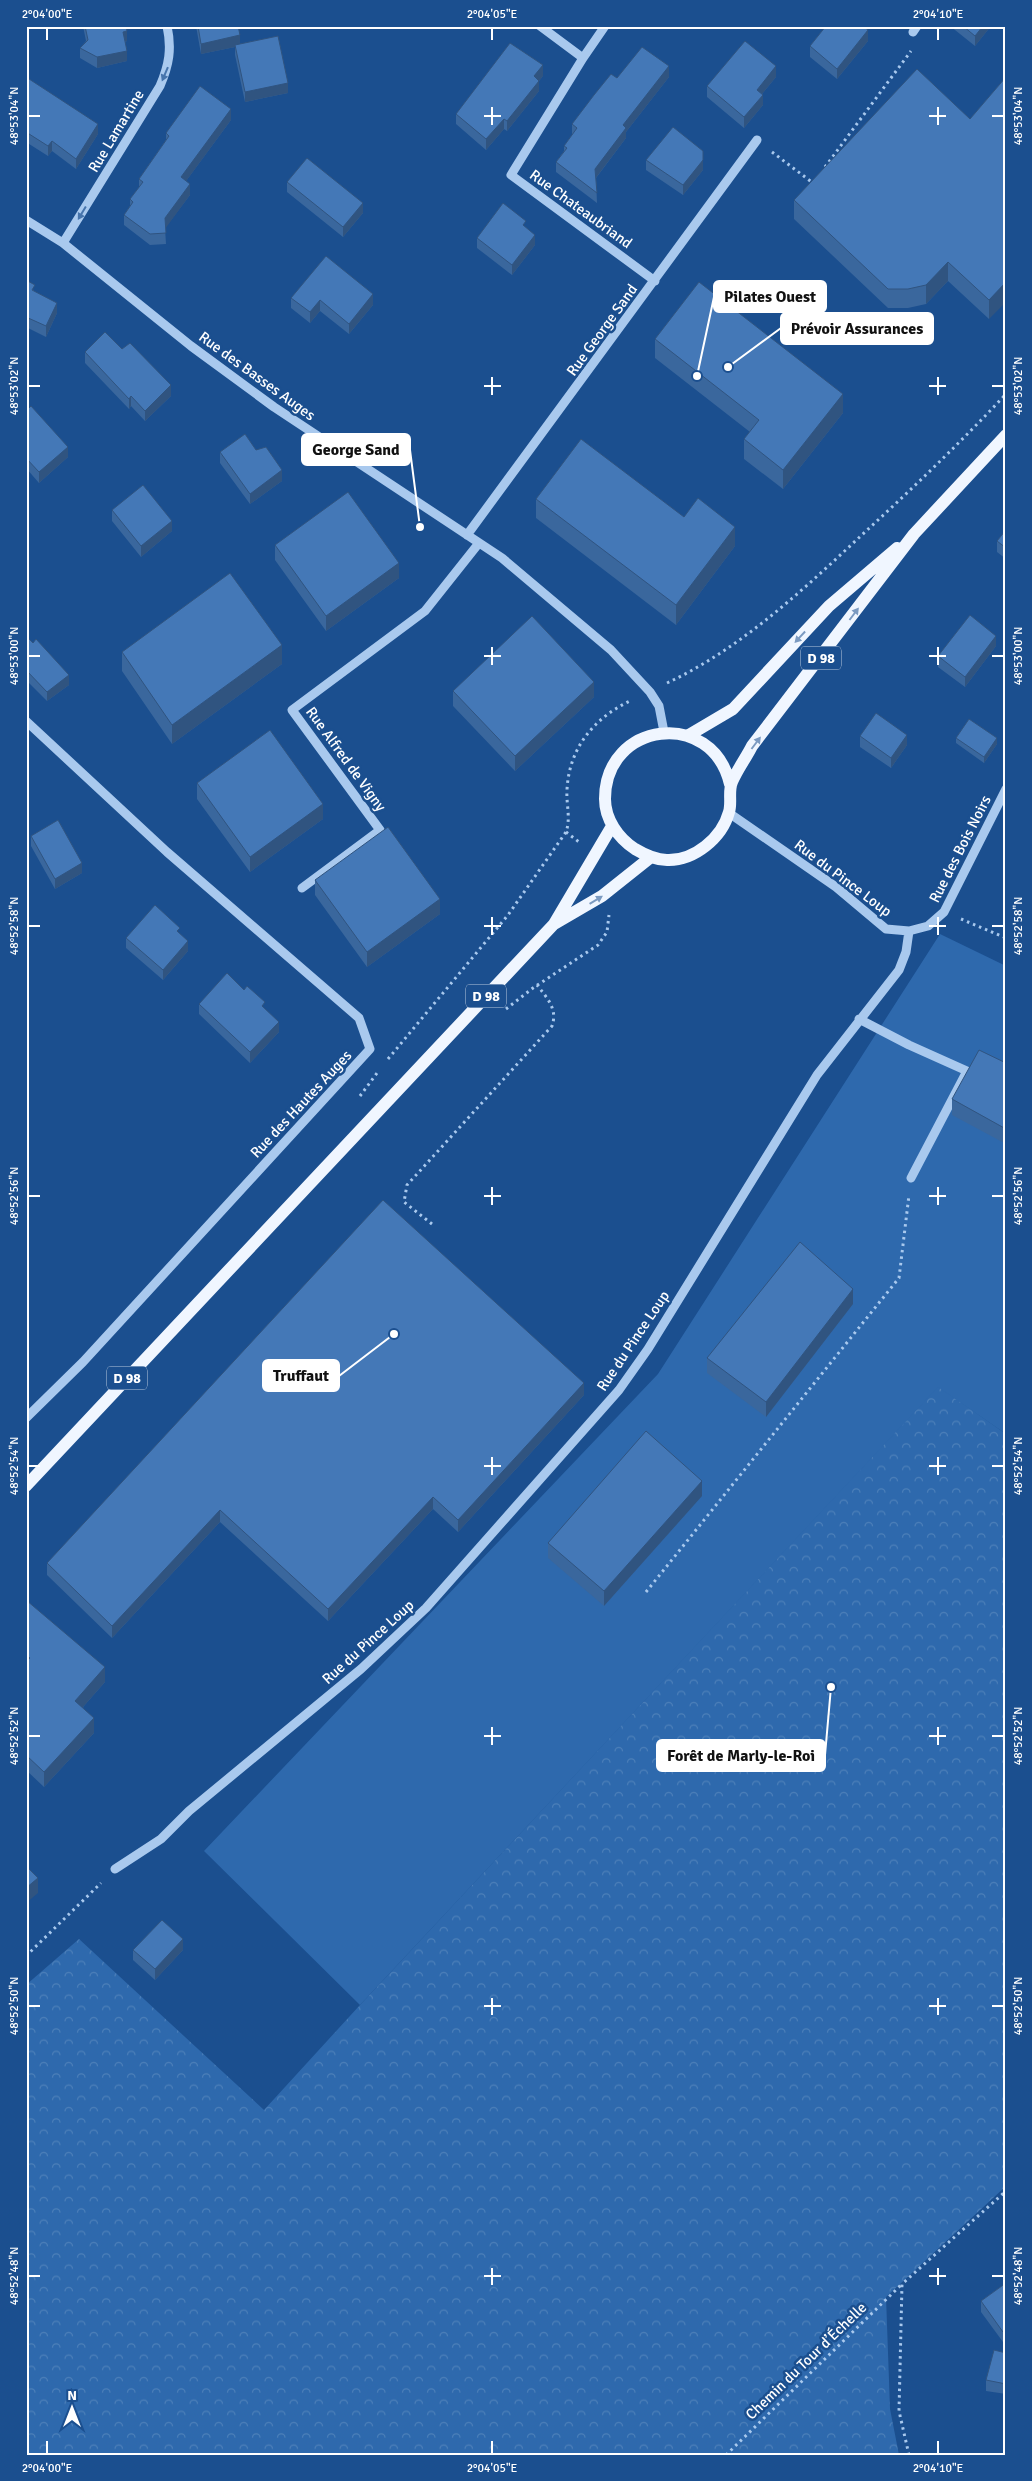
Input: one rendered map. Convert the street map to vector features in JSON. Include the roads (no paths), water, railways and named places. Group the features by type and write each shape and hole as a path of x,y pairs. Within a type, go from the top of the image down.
{"main road":[{"name":"D 98","path":"730,784 752,746 914,534 1006,435"},
{"name":"D 98","path":"689,735 733,709 829,606 914,534"},
{"path":"664,732 689,735 708,747 721,761 730,784 729,813 720,832 705,847 686,856 668,860 651,857 626,843 612,826 605,806 605,785 612,765 626,748 644,737 664,732"},
{"name":"D 98","path":"26,1486 554,924 612,826"},
{"name":"D 98","path":"554,924 602,896 651,857"}],"street":[{"name":"Rue Lamartine","path":"63,244 160,86 169,65 171,44 166,26"},
{"path":"540,26 582,58"},
{"name":"Rue Chateaubriand","path":"605,26 582,58 511,175 655,281"},
{"name":"Rue George Sand","path":"468,535 757,140"},
{"name":"Rue des Basses Auges","path":"26,220 63,244 191,346 274,407 502,558 611,650 650,692 658,706 664,732"},
{"name":"Rue Alfred de Vigny","path":"302,888 380,830 292,710 425,612 479,543"},
{"name":"Rue des Hautes Auges","path":"26,721 167,852 359,1018 370,1049 83,1362 26,1418"},
{"name":"Rue des Bois Noirs","path":"909,931 928,926 944,912 1006,789"},
{"name":"Rue du Pince Loup","path":"115,1869 161,1839 189,1811 361,1669 426,1608 504,1522 619,1390 648,1349 796,1106 859,1019 899,970 906,952 909,931 886,929 836,887 729,813"},
{"path":"859,1019 909,1045 967,1071 911,1178"}],"place":[{"name":"Prévoir Assurances","path":"728,367"},
{"name":"Pilates Ouest","path":"697,376"},
{"name":"George Sand","path":"420,527"},
{"name":"Truffaut","path":"394,1334"},
{"name":"Forêt de Marly-le-Roi","path":"831,1687"}]}
